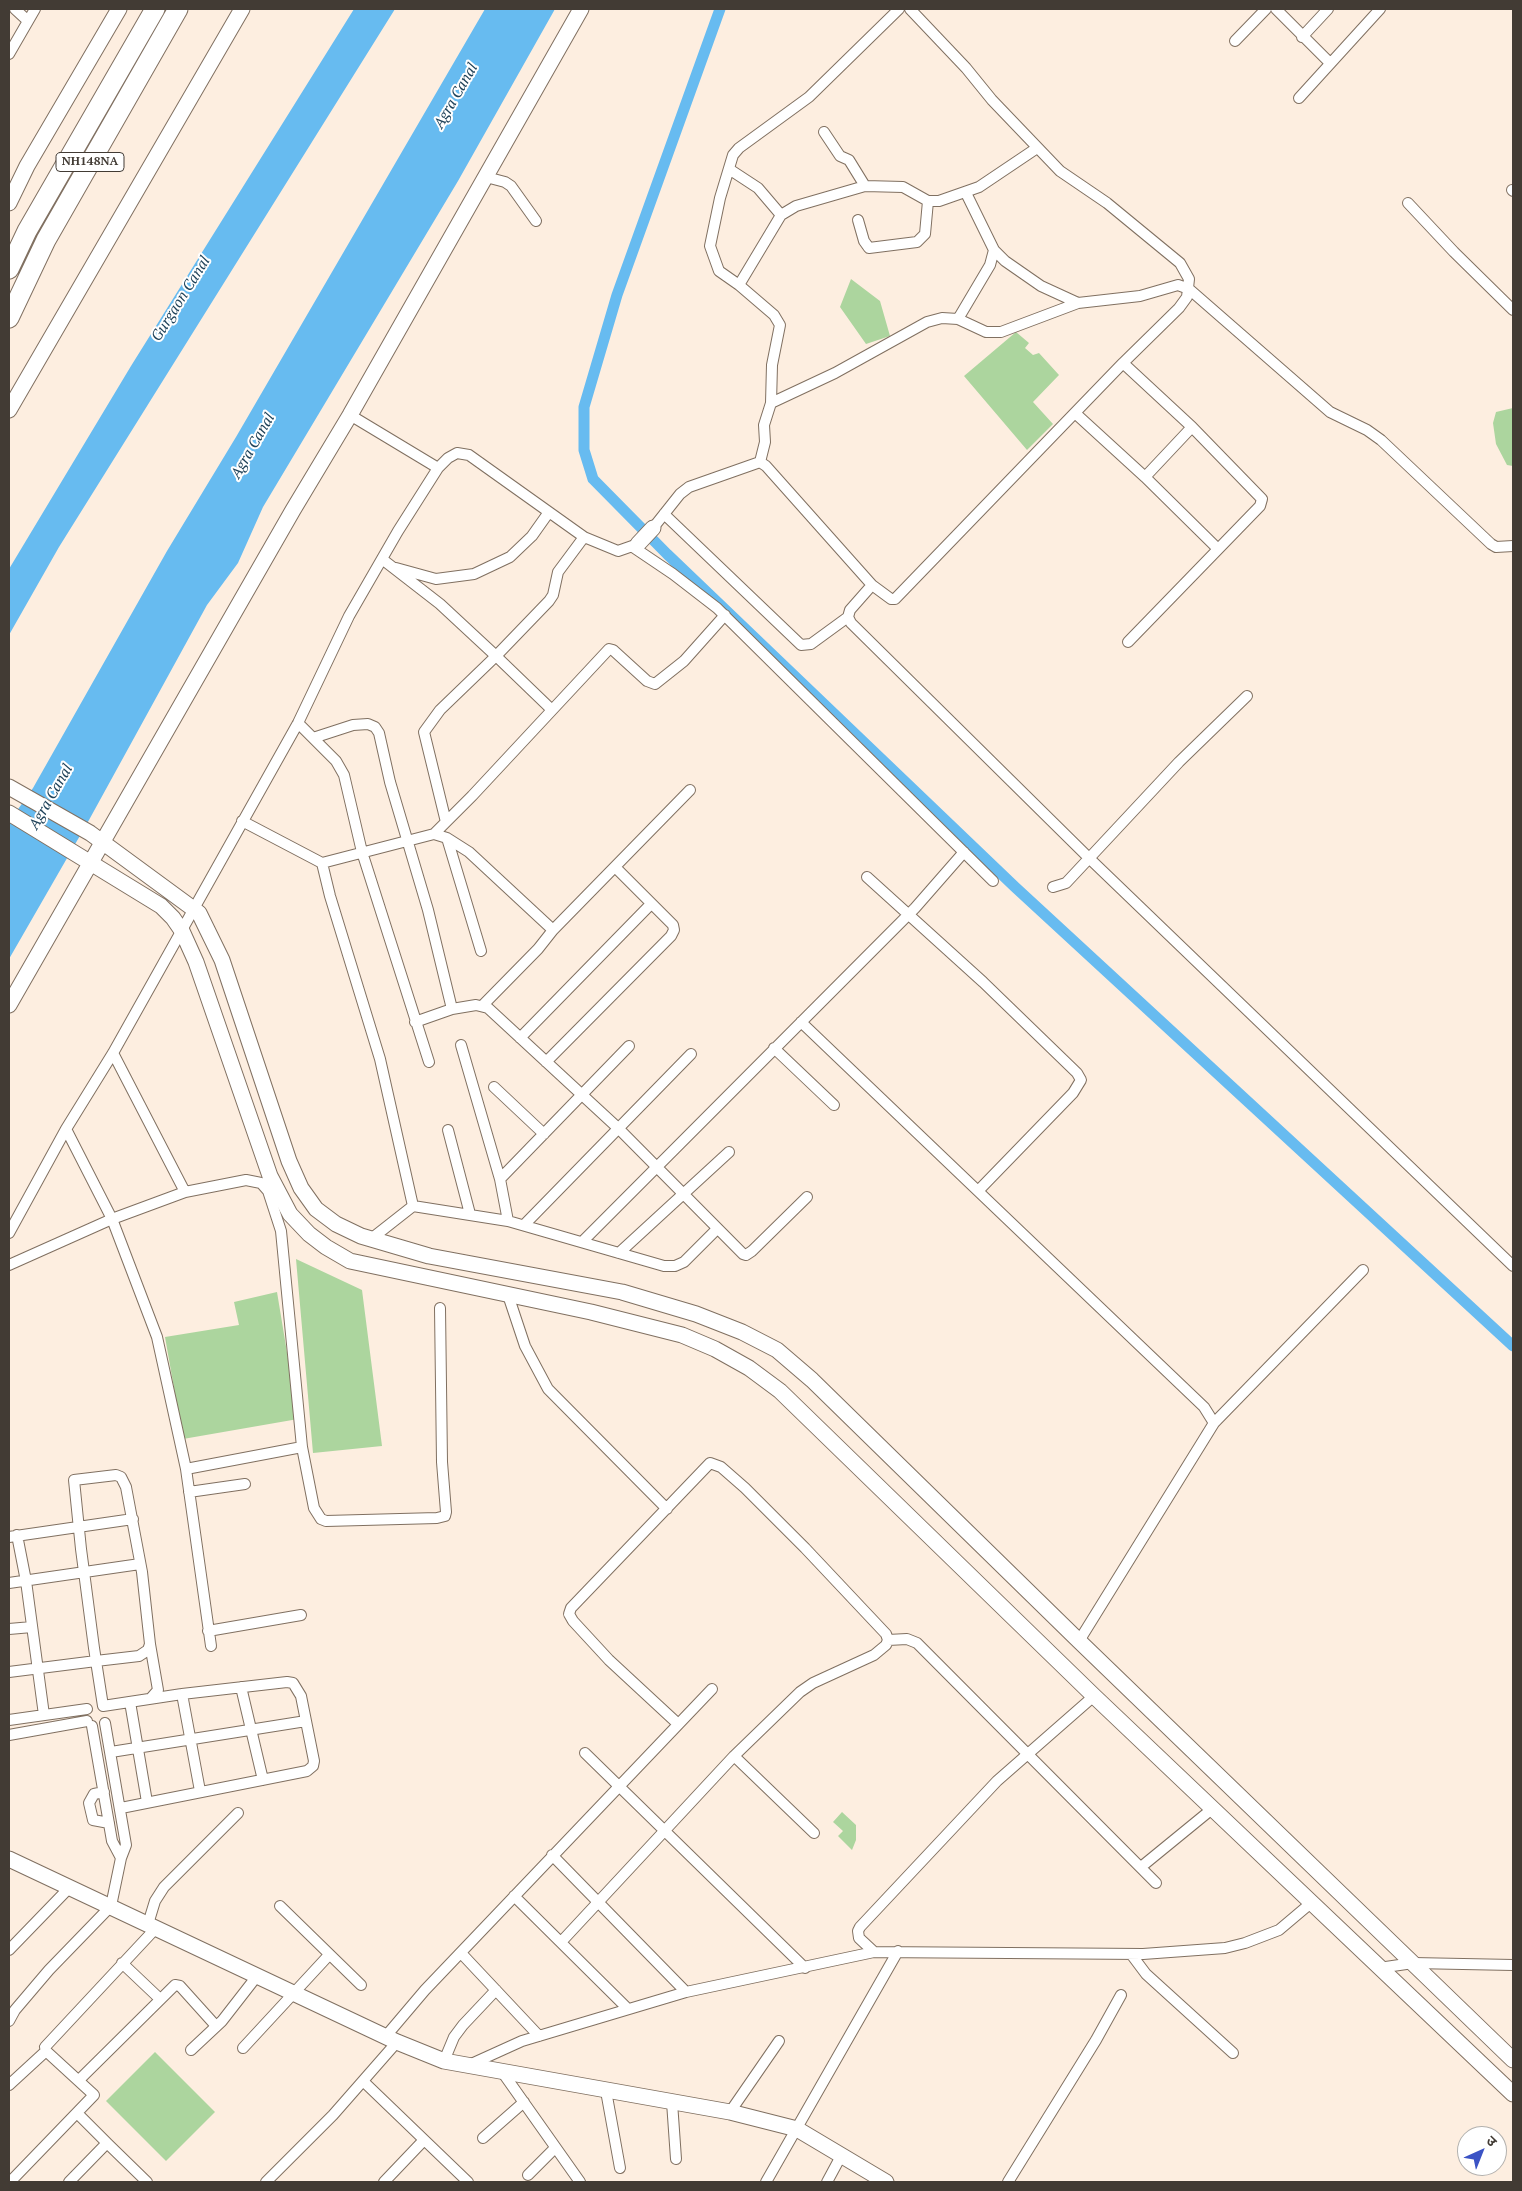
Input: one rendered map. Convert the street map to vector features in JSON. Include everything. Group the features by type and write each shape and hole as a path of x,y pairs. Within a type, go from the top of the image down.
{"highway":[{"name":"NH148NA","path":"9,269 27,231 155,9"},
{"name":"NH148NA","path":"9,318 46,240 178,9"}],"street":[{"path":"15,9 28,20"},
{"path":"9,54 35,9"},
{"path":"9,203 27,166 119,9"},
{"path":"9,410 242,9"},
{"path":"9,1005 91,862 96,837 350,415 581,9"},
{"path":"760,462 765,442 765,419 771,402 772,365 780,325 779,320 739,285 719,271 710,246 716,213 733,155 739,148 809,97 899,9"},
{"path":"760,462 766,466 872,585 891,599 899,597 1074,413 1179,308 1189,289 1186,271 1172,255 1107,203 1074,182 1037,148 910,9"},
{"path":"1235,41 1266,9"},
{"path":"1276,9 1330,63"},
{"path":"1302,36 1328,9"},
{"path":"1299,98 1380,9"},
{"path":"824,132 840,156 848,160 865,186"},
{"path":"739,285 781,215 796,206 865,186 903,187 928,201 939,201 966,193 990,180 1037,148"},
{"path":"729,169 758,188 781,215"},
{"path":"486,177 508,183 536,221"},
{"path":"966,193 994,250 1005,261 1041,286 1078,303"},
{"path":"858,220 864,241 869,248 917,242 925,234 928,201"},
{"path":"1408,203 1513,310"},
{"path":"958,319 990,265 994,250"},
{"path":"771,402 835,373 927,322 942,318 958,319 986,332 1000,332 1078,303 1140,296 1175,285 1189,289 1330,412 1367,430 1381,440 1496,548 1513,546"},
{"path":"1123,363 1192,427 1262,499 1260,506 1128,642"},
{"path":"1074,413 1145,477 1218,549"},
{"path":"350,415 438,468"},
{"path":"1145,477 1192,427"},
{"path":"9,1233 66,1129 113,1054 298,723 349,616 438,468 448,458 457,453 470,456 584,537 611,550 618,551 635,546 653,528 680,494 689,487 760,462"},
{"path":"391,566 436,579 474,574 510,556 532,536 549,512"},
{"path":"664,514 801,645 811,644 848,617 850,610 872,585"},
{"path":"446,822 424,732 440,710 549,601 553,595 558,572 584,537"},
{"path":"635,546 699,593 725,615 993,881"},
{"path":"382,559 440,604 552,710"},
{"path":"434,834 609,649 613,650 647,681 655,684 659,683 684,661 725,615"},
{"path":"848,617 851,623 1090,859 1513,1266"},
{"path":"1053,887 1066,883 1179,762 1247,696"},
{"path":"298,723 336,761 344,775 362,852 429,1062"},
{"path":"313,738 353,725 368,724 375,727 379,733 390,782 428,910 452,1009"},
{"path":"12,789 96,837 194,907 207,925 222,960 289,1161 301,1188 316,1209 336,1224 371,1239 428,1256 622,1292 696,1314 742,1332 777,1350 812,1380 1513,2060"},
{"path":"415,1022 452,1009 483,1005 538,949 553,930 690,790"},
{"path":"9,813 161,906 182,931 196,962 270,1176 290,1214 308,1234 350,1261 591,1312 682,1335 715,1349 749,1368 780,1391 1094,1696 1513,2094"},
{"path":"242,822 322,863 434,834 447,838 469,852 553,930"},
{"path":"447,838 481,951"},
{"path":"582,1242 909,914 964,852"},
{"path":"322,863 330,896 380,1059 414,1206"},
{"path":"546,1062 671,936 674,930 673,925 615,867"},
{"path":"867,877 1008,1006 1081,1080 1073,1093 978,1191"},
{"path":"520,1038 651,904"},
{"path":"483,1005 619,1129 717,1229 746,1255 807,1197"},
{"path":"801,1022 1204,1407 1214,1423"},
{"path":"461,1045 500,1179 508,1221"},
{"path":"500,1179 629,1046"},
{"path":"774,1048 834,1105"},
{"path":"113,1054 185,1192"},
{"path":"524,1225 691,1054"},
{"path":"494,1087 544,1134"},
{"path":"66,1129 112,1219 157,1337 186,1468 211,1646"},
{"path":"448,1130 470,1214"},
{"path":"619,1253 729,1152"},
{"path":"9,1265 112,1219 185,1192 252,1180 261,1183 268,1191 281,1231 302,1447 314,1508 321,1519 438,1518 445,1516 442,1462 440,1308"},
{"path":"371,1239 414,1206 508,1221 664,1266 675,1266 684,1262 717,1229"},
{"path":"1079,1641 1214,1423 1363,1270"},
{"path":"508,1294 525,1346 548,1389 667,1509"},
{"path":"186,1468 302,1447"},
{"path":"562,1941 734,1756 800,1692 813,1683 874,1655 886,1645 888,1640 886,1634 805,1548 721,1467 710,1463 705,1466 667,1509 571,1608 569,1614 573,1621 610,1660 677,1723"},
{"path":"9,2021 15,2010 110,1906 121,1858 126,1845 124,1824 105,1723 107,1712 103,1706 96,1661 74,1480 116,1475 125,1480 133,1519 158,1690 151,1698"},
{"path":"189,1492 245,1484"},
{"path":"44,1715 26,1580 13,1536 133,1519"},
{"path":"9,1583 140,1564"},
{"path":"208,1631 301,1615"},
{"path":"9,1629 32,1627"},
{"path":"888,1640 907,1639 917,1643 1156,1883"},
{"path":"9,1672 139,1656 148,1650 150,1644"},
{"path":"9,1720 87,1709 96,1704 103,1706 182,1694 287,1682 293,1683 301,1696 306,1721 313,1766 307,1771 120,1808"},
{"path":"241,1687 263,1780"},
{"path":"266,2182 364,2082 425,1990 677,1723 712,1689"},
{"path":"182,1694 200,1791"},
{"path":"874,1952 859,1938 857,1934 860,1927 963,1816 1028,1754 1094,1696"},
{"path":"130,1702 146,1802"},
{"path":"87,1709 114,1848 121,1858"},
{"path":"110,1752 306,1721"},
{"path":"9,1735 89,1723 99,1726 105,1723"},
{"path":"585,1753 619,1784 805,1968"},
{"path":"734,1756 814,1833"},
{"path":"104,1792 94,1794 90,1803 93,1820 109,1824 124,1824"},
{"path":"1141,1867 1212,1809"},
{"path":"9,2085 46,2051 45,2047 122,1963 152,1926 155,1901 164,1887 238,1814"},
{"path":"552,1855 686,1992"},
{"path":"9,1859 392,2039 444,2061 730,2112 797,2129 885,2182"},
{"path":"9,1950 70,1887"},
{"path":"514,1896 562,1941 628,2009"},
{"path":"467,2066 522,2041 686,1992 874,1952 1131,1954 1225,1948 1245,1943 1279,1930 1311,1903"},
{"path":"280,1906 361,1986"},
{"path":"766,2182 898,1951"},
{"path":"461,1953 539,2036"},
{"path":"1131,1954 1146,1974 1233,2053"},
{"path":"243,2048 266,2026 293,1993 329,1955"},
{"path":"122,1963 160,1999"},
{"path":"1379,1968 1413,1963 1513,1965"},
{"path":"191,2050 216,2026 258,1976"},
{"path":"79,2080 175,1985 180,1986 216,2026"},
{"path":"444,2061 454,2037 496,1990"},
{"path":"1008,2182 1096,2040 1121,1995"},
{"path":"730,2112 779,2042"},
{"path":"10,2182 94,2095 46,2051"},
{"path":"503,2073 580,2182"},
{"path":"364,2082 468,2182"},
{"path":"606,2090 620,2168"},
{"path":"483,2138 524,2102"},
{"path":"672,2102 676,2159"},
{"path":"77,2113 147,2182"},
{"path":"384,2182 424,2140"},
{"path":"69,2182 107,2143"},
{"path":"528,2176 556,2148"},
{"path":"827,2182 842,2156"}],"green space":[{"path":"851,279 880,301 890,336 866,344 840,307"},
{"path":"1016,332 1029,343 1025,348 1033,355 1039,353 1059,375 1033,402 1053,424 1027,450 964,376"},
{"path":"1513,408 1513,466 1507,465 1496,444 1493,423 1496,412"},
{"path":"296,1259 362,1290 382,1446 313,1453"},
{"path":"277,1292 298,1419 183,1439 165,1337 239,1325 234,1302"},
{"path":"842,1812 856,1825 856,1840 852,1850 838,1836 843,1831 833,1822"},
{"path":"155,2052 215,2112 166,2161 106,2101"}],"water":[{"name":"Gurgaon Canal","path":"354,9 395,9 59,547 9,635 9,569 131,366"},
{"name":"Agra Canal","path":"485,9 555,9 458,181 263,507 238,563 207,605 89,820 9,959 9,822 33,788 167,551 236,437"}],"waterway":[{"path":"720,9 617,295 584,407 584,450 593,479 667,554 1015,887 1513,1346"}]}
